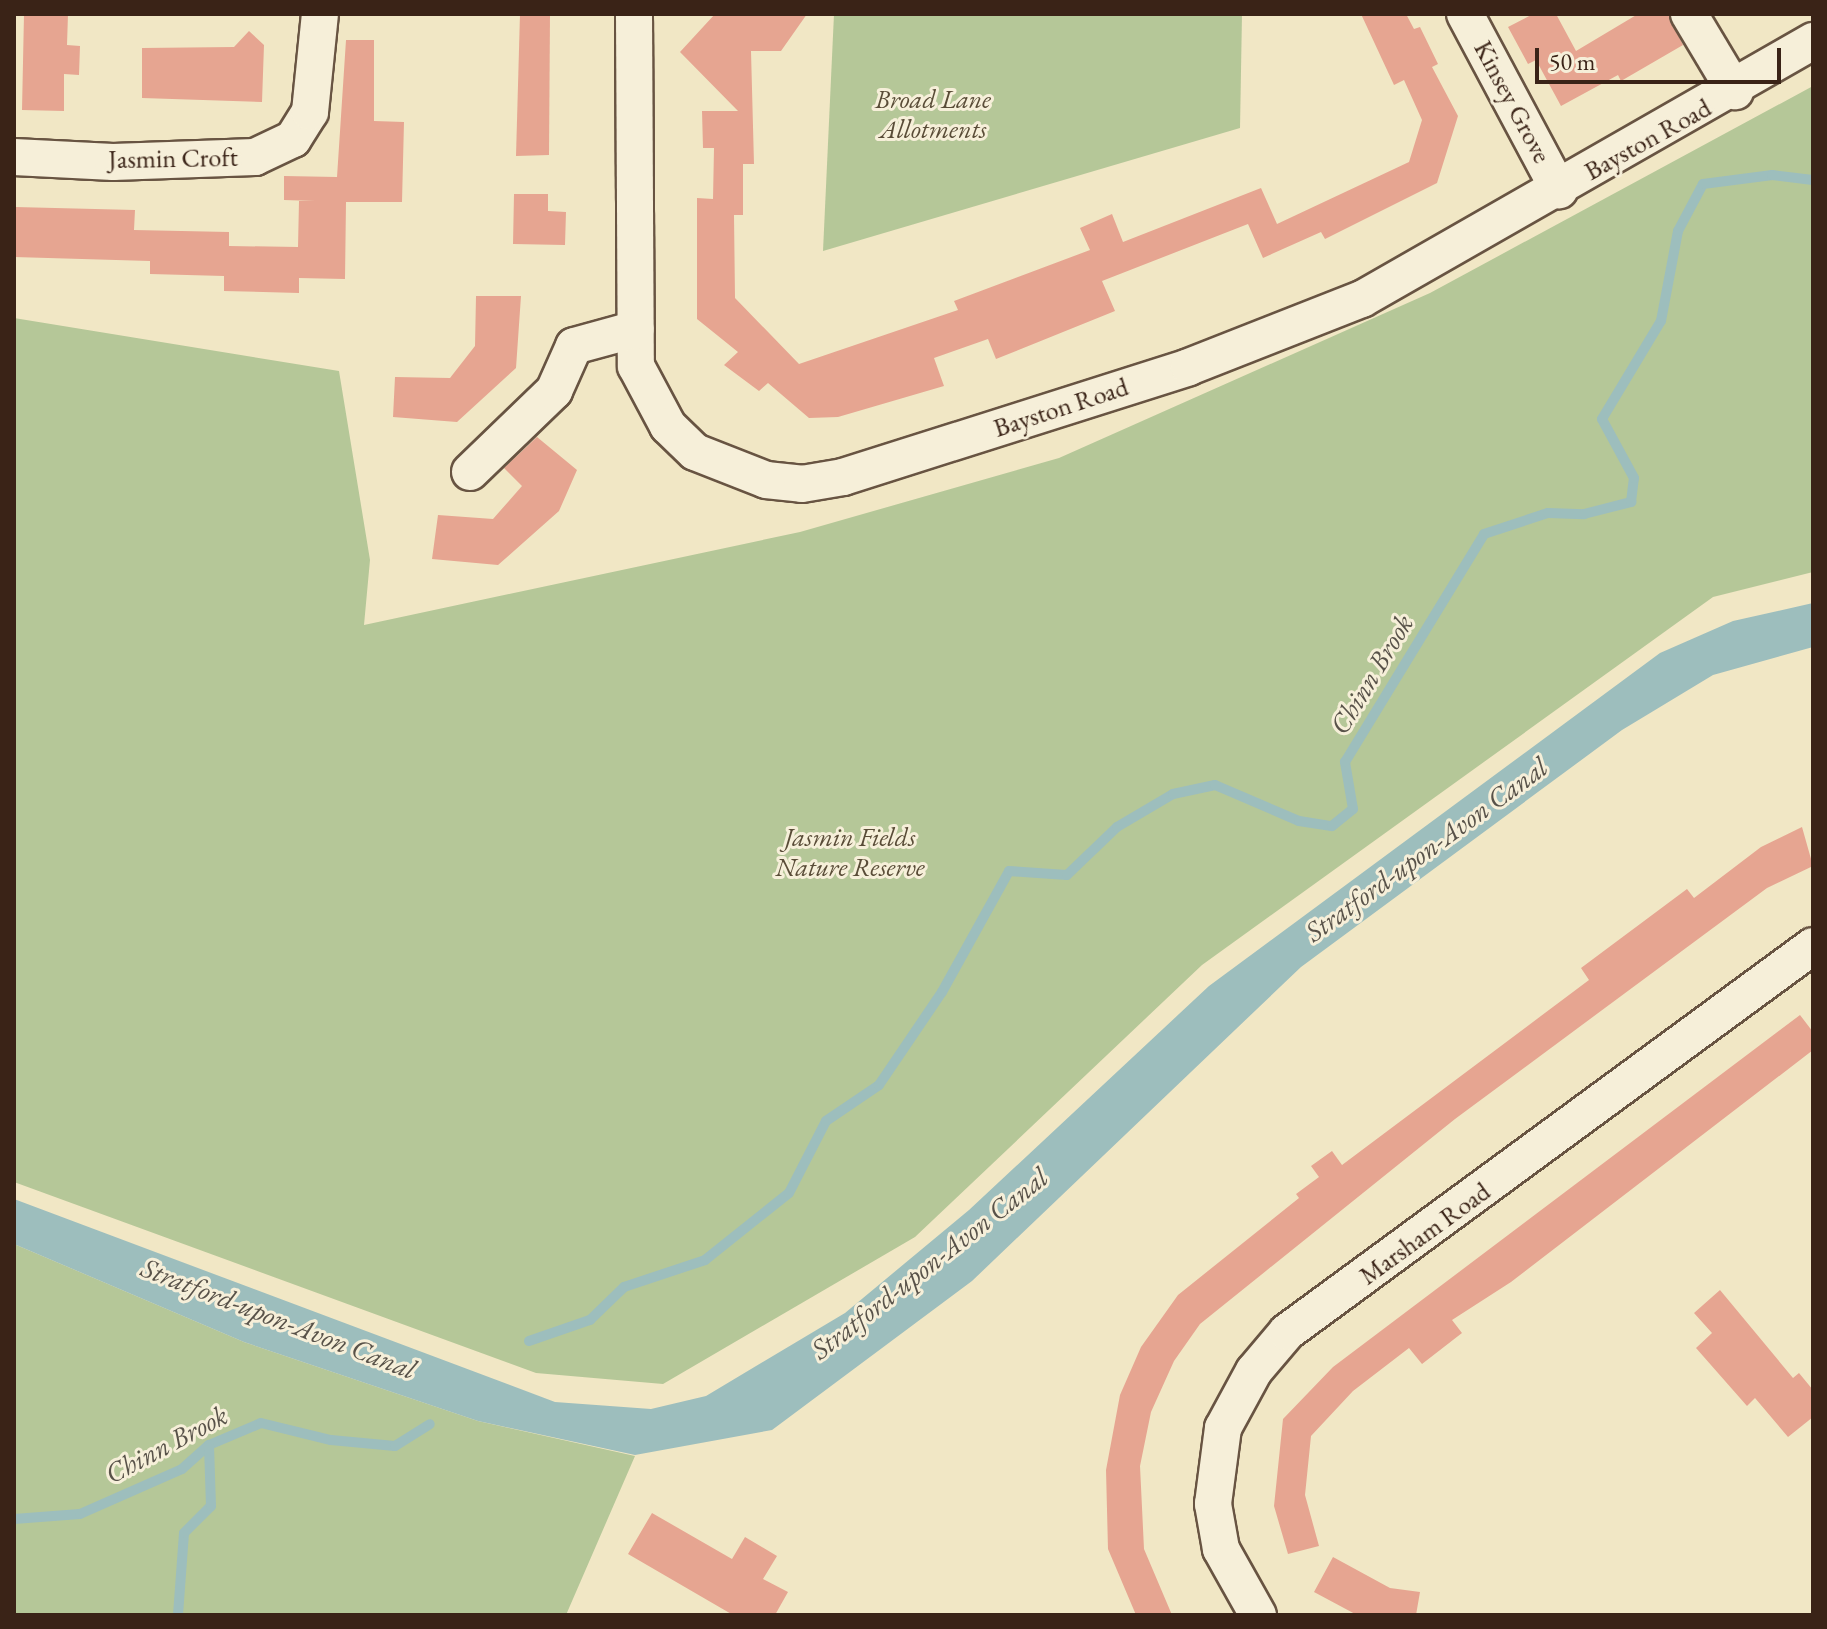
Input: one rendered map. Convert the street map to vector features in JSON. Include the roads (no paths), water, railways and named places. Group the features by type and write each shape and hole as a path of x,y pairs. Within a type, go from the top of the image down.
{"street":[{"name":"Jasmin Croft","path":"14,157 113,162 255,157 293,139 310,112 320,14"},
{"name":"Bayston Road","path":"634,14 636,366 649,399 695,452 766,480 802,484 843,477 1189,367 1362,299 1735,91 1813,41"},
{"name":"Kinsey Grove","path":"1465,14 1559,190"},
{"path":"1689,14 1735,91"},
{"path":"470,472 554,391 574,346 636,329"},
{"name":"Marsham Road","path":"1258,1615 1221,1549 1213,1504 1223,1428 1254,1371 1287,1332 1813,946"}],"water":[{"name":"Stratford-upon-Avon Canal","path":"1813,603 1813,647 1713,675 1622,730 1301,967 972,1281 772,1430 635,1455 478,1421 244,1342 14,1244 14,1199 555,1402 651,1409 706,1396 845,1313 969,1210 1209,986 1660,653 1733,621"}],"waterway":[{"name":"Chinn Brook","path":"529,1341 590,1320 624,1287 705,1260 789,1193 826,1121 879,1085 942,992 1009,871 1067,875 1117,827 1173,794 1215,785 1299,821 1332,826 1353,809 1345,762 1484,534 1548,513 1584,514 1631,502 1634,478 1602,419 1661,321 1678,231 1703,184 1772,175 1813,180"},
{"name":"Chinn Brook","path":"14,1519 80,1514 182,1469 209,1445 261,1423 331,1440 395,1446 430,1424"},
{"path":"178,1615 184,1533 211,1506 209,1445"}],"park label":[{"name":"Broad Lane Allotments","path":"933,115"},
{"name":"Jasmin Fields Nature Reserve","path":"850,853"}]}
